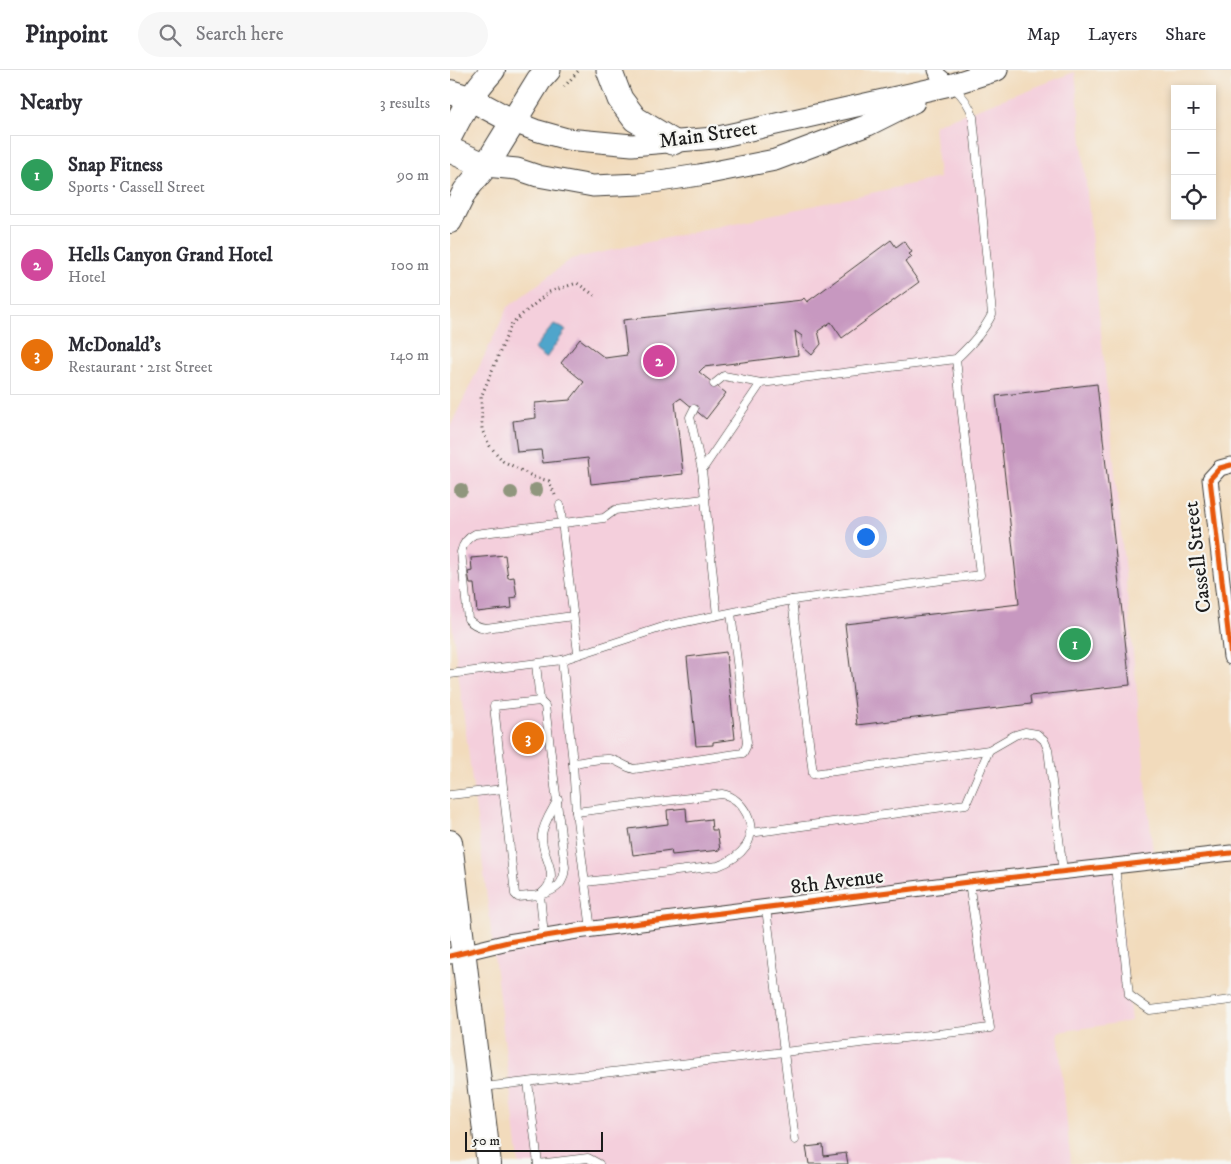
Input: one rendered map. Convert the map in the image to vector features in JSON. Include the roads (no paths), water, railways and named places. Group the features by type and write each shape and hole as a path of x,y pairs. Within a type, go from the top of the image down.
{"highway":[{"path":"609,70 620,99 636,120 673,142"},
{"path":"450,150 486,166 512,121 540,80 555,80"}],"main road":[{"path":"450,136 460,95 479,84 493,70"},
{"name":"Main Street","path":"460,95 512,121 535,130 567,139 632,145 714,138 828,114 943,78 997,70"},
{"name":"Main Street","path":"486,166 517,169 538,176 594,186 640,184 700,175 775,160 868,125 943,78"},
{"path":"450,220 465,191 486,166"},
{"path":"450,842 456,954 480,1087 489,1164"}],"street":[{"name":"Cassell Street","path":"1231,465 1220,468 1210,479 1231,657"},
{"name":"8th Avenue","path":"456,954 544,936 969,882 1231,853"}],"lane":[{"path":"714,384 724,376 760,383 956,359 988,324 992,314 973,117 970,109 958,92 943,78"},
{"path":"450,674 562,660 666,626 792,600 980,575 956,359"},
{"path":"702,470 760,383"},
{"path":"694,409 690,417 702,470 717,615"},
{"path":"573,616 486,628 472,624 468,619 460,552 462,545 469,536 475,534 604,518 615,510 704,499"},
{"path":"560,505 578,654"},
{"path":"792,600 813,774 989,750 1015,735 1025,732 1037,734 1044,740 1048,749 1063,871"},
{"path":"573,763 609,759 616,761 625,768 634,769 743,753 746,747 731,613"},
{"path":"562,660 573,763 576,812 591,930"},
{"path":"536,664 540,700 545,706 565,867 562,883 556,889 540,895 518,897 515,894 494,706 540,700"},
{"path":"750,833 966,804 989,750"},
{"path":"450,795 503,789"},
{"path":"576,812 722,794 731,795 744,807 749,825 750,833 746,846 734,858 718,866 586,882"},
{"path":"544,936 540,895 549,884 551,873 550,864 542,847 542,832 558,799"},
{"path":"1114,866 1129,995 1150,1010 1231,1000"},
{"path":"480,1087 990,1028 969,882"},
{"path":"766,908 795,1140"},
{"path":"528,1082 538,1164 588,1158 598,1164"}],"water":[{"path":"554,324 566,330 546,358 534,349"}],"place":[{"name":"Hells Canyon Grand Hotel","path":"659,361"},
{"name":"Snap Fitness","path":"1075,644"},
{"name":"McDonald's","path":"528,738"}]}
